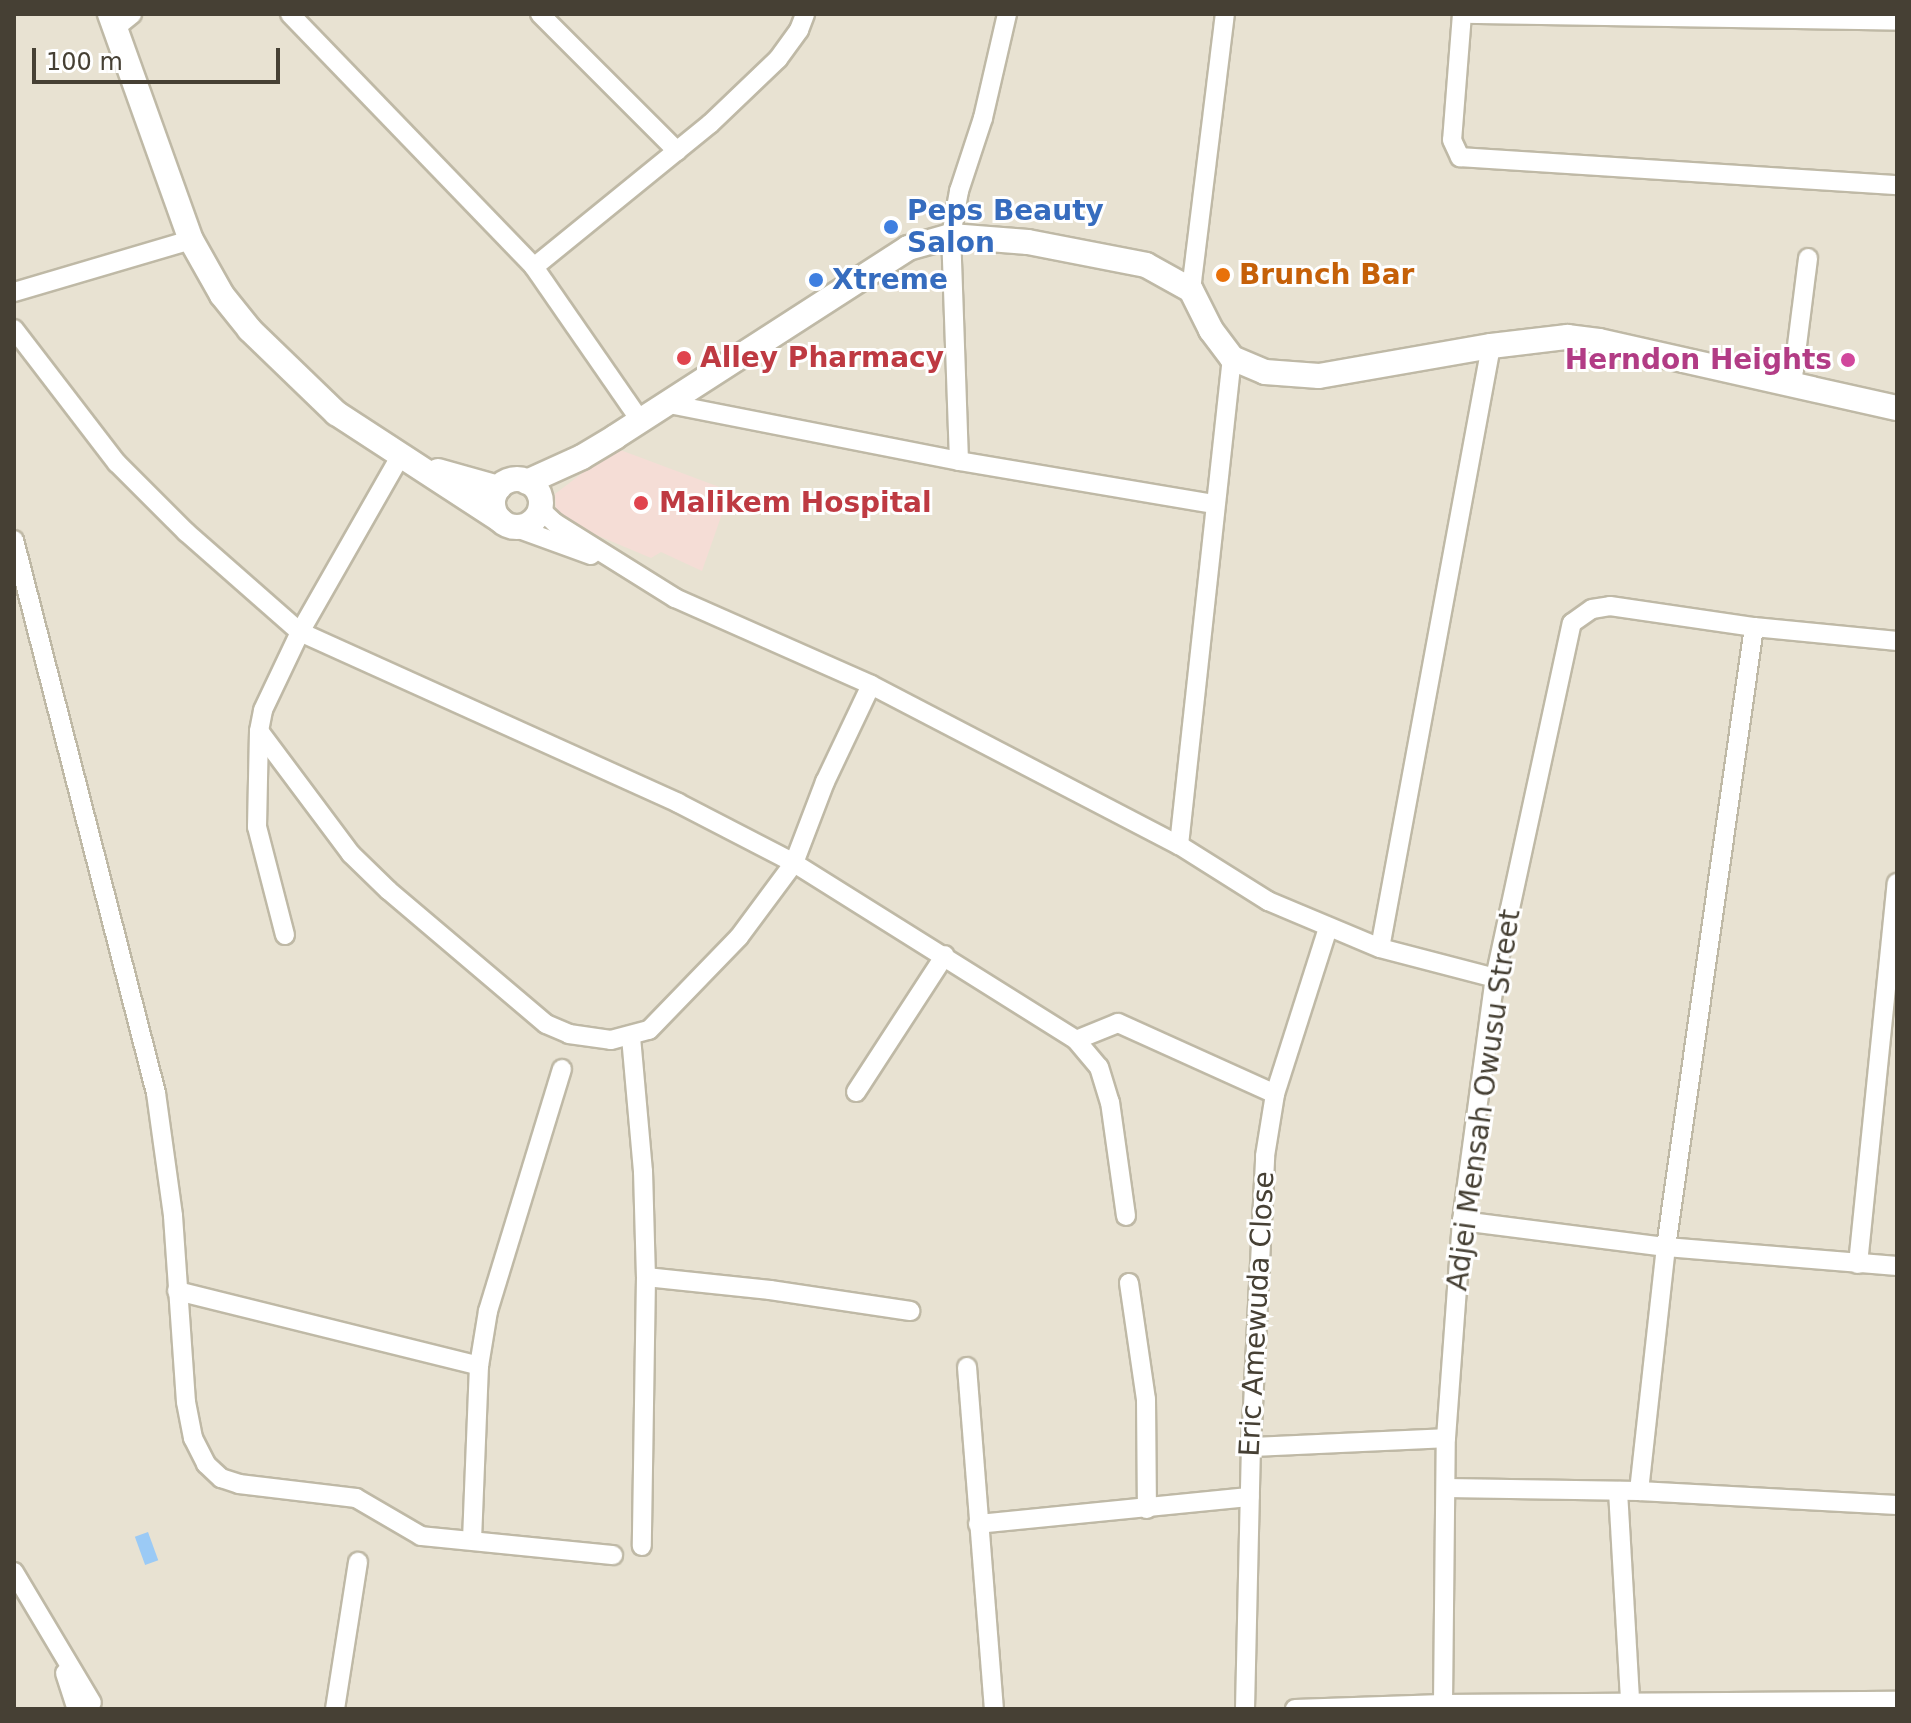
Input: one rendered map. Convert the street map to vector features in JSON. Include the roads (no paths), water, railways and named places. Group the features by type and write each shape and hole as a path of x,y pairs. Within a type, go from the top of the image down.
{"street":[{"path":"290,14 534,267 640,420"},
{"path":"540,14 677,151"},
{"path":"534,267 677,151 778,59 799,30 805,14"},
{"path":"959,461 951,236 959,191 983,118 1007,14"},
{"path":"1191,290 1225,14"},
{"path":"1462,14 1452,140 1460,157 1897,185"},
{"path":"1471,14 1897,21"},
{"path":"119,19 191,240 222,295 259,339 336,413 506,523 620,566"},
{"path":"1495,978 1380,948 1268,901 1179,845 871,685 675,598 620,566 536,497 512,480 499,488 493,501 506,523 523,526 534,520 536,497 582,457 908,248 951,236 1028,242 1123,258 1163,272 1191,290 1211,330 1232,358 1265,372 1301,377 1491,346 1567,337 1599,341 1897,408"},
{"path":"14,292 191,240"},
{"path":"1792,385 1808,258"},
{"path":"14,329 117,463 186,532 300,632 678,803 794,863 1076,1040 1099,1067 1110,1102 1126,1216"},
{"path":"1380,948 1491,346"},
{"path":"1179,845 1232,358"},
{"path":"669,404 959,461 1214,504"},
{"path":"409,460 499,488"},
{"path":"285,935 257,827 259,731 263,710 300,632 409,460"},
{"path":"14,540 156,1093 173,1216 186,1402 193,1438 206,1464 221,1478 239,1484 356,1498 421,1536 613,1555"},
{"name":"Adjei Mensah Owusu Street","path":"1443,1704 1446,1438 1462,1221 1495,978 1572,623 1592,609 1610,606 1754,627"},
{"path":"1639,1491 1666,1247 1754,627 1897,641"},
{"path":"259,731 351,854 388,890 546,1024 569,1034 597,1038 631,1037 649,1030 739,937 794,863 825,782 871,685"},
{"path":"1858,1264 1897,883"},
{"name":"Eric Amewuda Close","path":"1245,1709 1251,1447 1265,1156 1275,1094 1328,928"},
{"path":"856,1092 945,955"},
{"path":"1076,1040 1096,1029 1118,1023 1275,1094"},
{"path":"631,1037 643,1171 646,1277 642,1546"},
{"path":"472,1540 479,1366 488,1311 562,1069"},
{"path":"1462,1221 1666,1247 1897,1266"},
{"path":"646,1277 770,1290 910,1311"},
{"path":"1129,1283 1146,1399 1147,1509"},
{"path":"177,1291 479,1366"},
{"path":"967,1367 994,1709"},
{"path":"1251,1447 1446,1438"},
{"path":"1446,1488 1639,1491 1897,1505"},
{"path":"1618,1491 1630,1702"},
{"path":"978,1524 1250,1497"},
{"path":"335,1709 358,1562"},
{"path":"14,1572 90,1707"},
{"path":"1295,1709 1443,1704 1630,1702 1680,1705 1897,1701"}],"water":[{"path":"148,1532 158,1560 145,1565 135,1537"}],"place":[{"name":"Peps Beauty Salon","path":"891,227"},
{"name":"Brunch Bar","path":"1223,275"},
{"name":"Xtreme","path":"816,280"},
{"name":"Alley Pharmacy","path":"684,358"},
{"name":"Herndon Heights","path":"1848,360"},
{"name":"Malikem Hospital","path":"641,503"}]}
